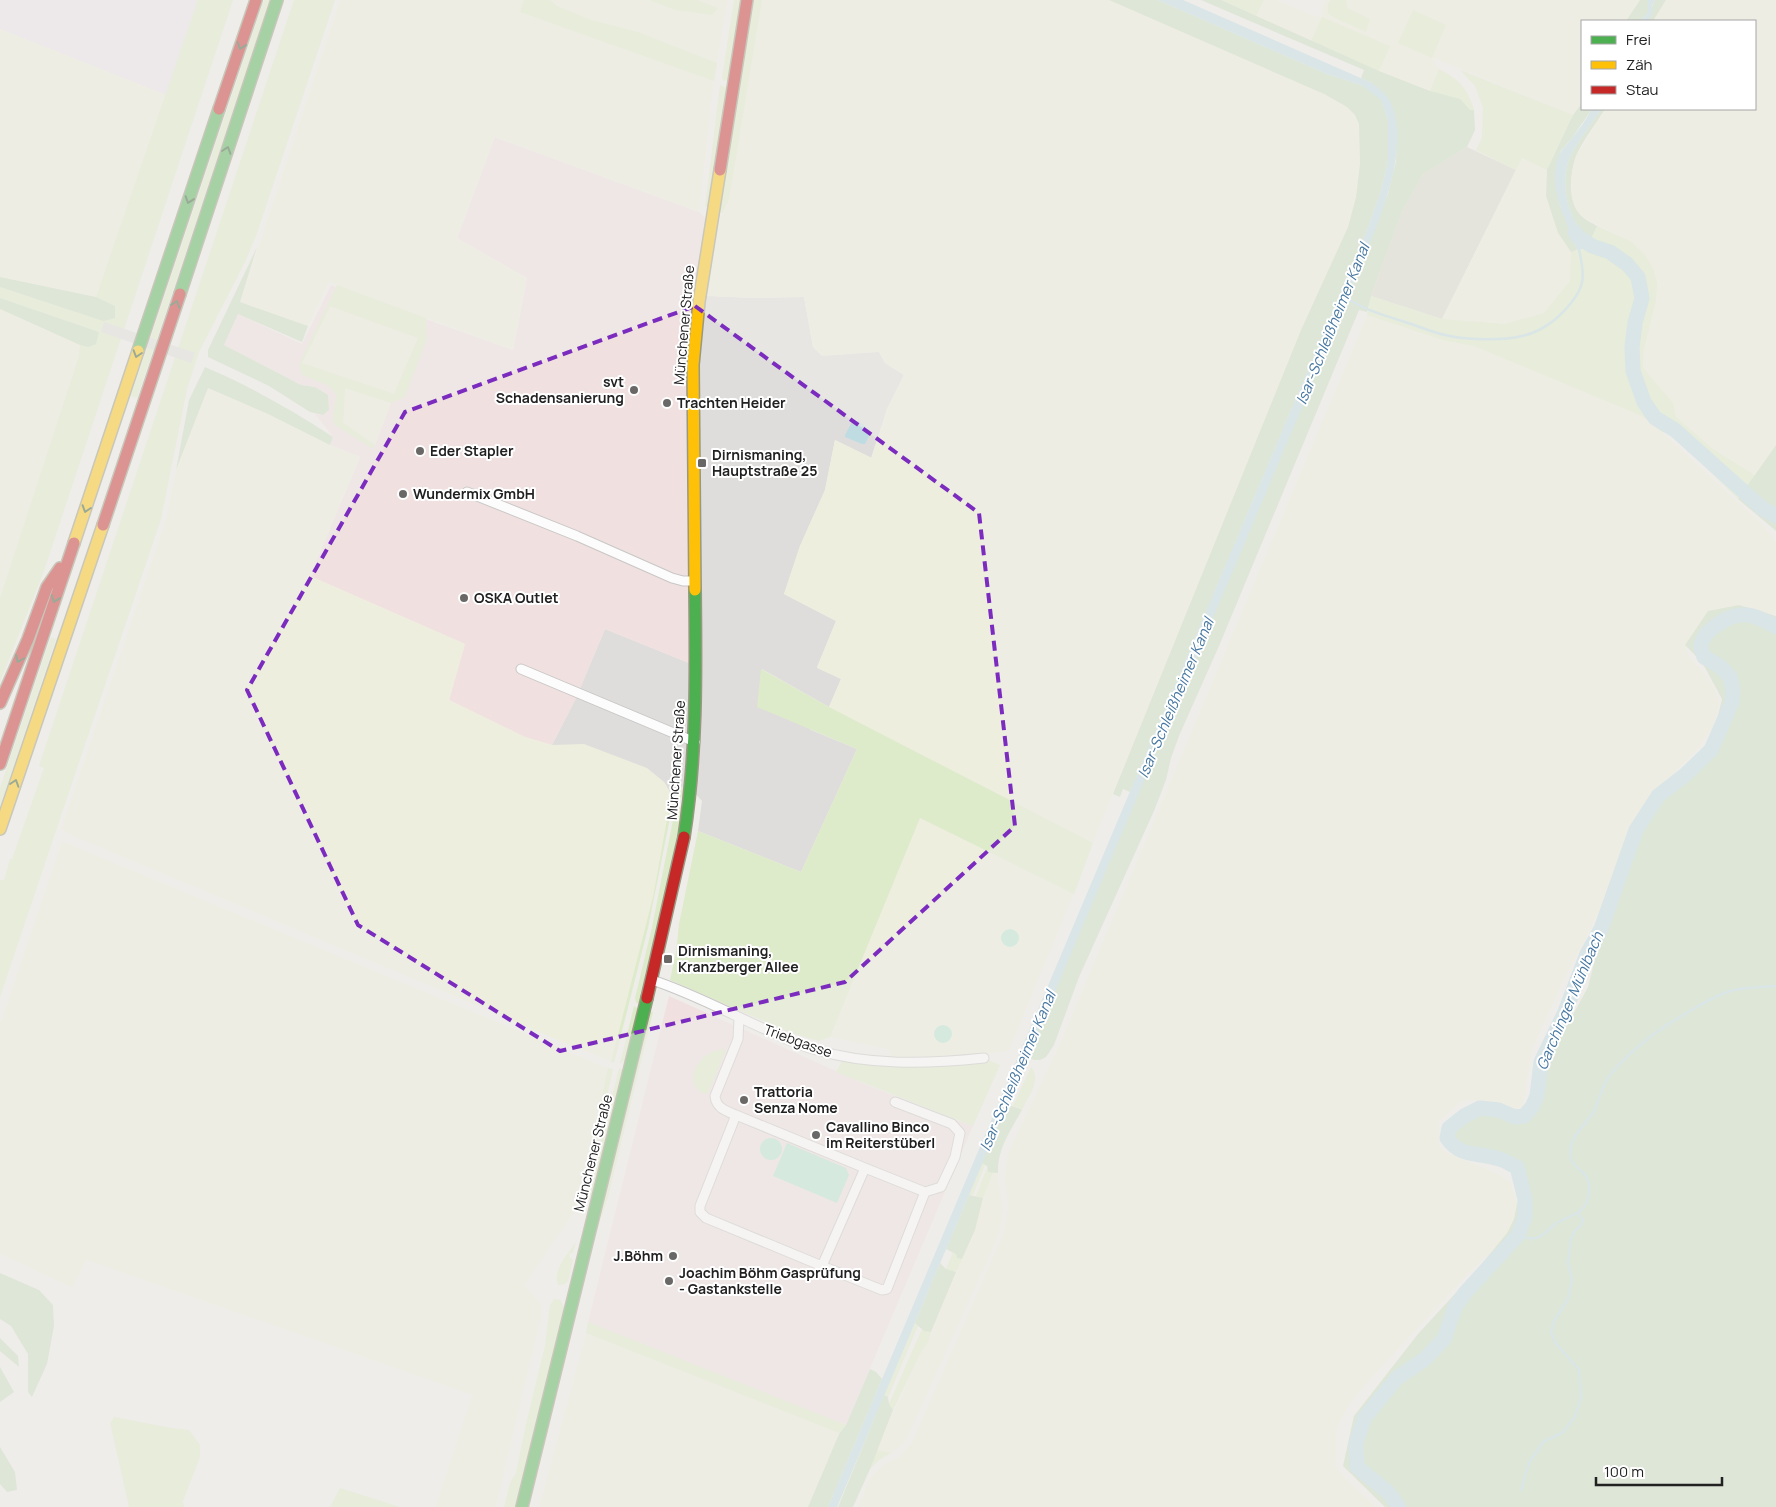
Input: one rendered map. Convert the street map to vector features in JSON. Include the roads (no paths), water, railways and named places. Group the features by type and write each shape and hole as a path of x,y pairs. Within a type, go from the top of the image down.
{"main road":[{"path":"0,764 256,0"},
{"path":"0,829 277,0"},
{"name":"Münchener Straße","path":"522,1507 652,980 684,839 691,794 691,740 696,677 693,391 695,345 710,230 747,0"},
{"path":"0,703 48,587 71,553"}],"street":[{"path":"467,492 577,536 672,578 694,581"},
{"path":"521,670 691,740"},
{"name":"Triebgasse","path":"652,980 811,1049 836,1056 891,1063 944,1062 984,1058"},
{"path":"739,1018 738,1039 715,1096 716,1103 721,1109 925,1192 941,1187 955,1157 960,1133 952,1124 895,1102"},
{"path":"736,1115 700,1206 700,1212 706,1218 822,1266 882,1290 887,1288 925,1192"},
{"path":"822,1266 865,1168"}],"water":[{"name":"Isar-Schleißheimer Kanal","path":"1158,0 1183,0 1372,83 1384,92 1390,101 1397,125 1397,147 1393,171 1387,196 1370,245 1312,384 837,1507 828,1507 1367,230 1381,191 1388,161 1388,121 1381,100 1361,85 1327,74"},
{"path":"1648,0 1655,0 1648,20 1642,20 1648,12"},
{"path":"1591,110 1600,110 1571,155 1565,177 1567,201 1571,212 1582,233 1590,241 1587,248 1577,250 1559,203 1555,178 1556,165 1560,153"},
{"path":"859,421 871,432 865,444 845,437 852,422"}],"waterway":[{"name":"Garchinger Mühlbach","path":"1575,232 1577,236 1592,246 1610,252 1627,264 1638,277 1642,298 1635,323 1632,347 1633,371 1644,402 1655,418 1675,430 1762,508 1776,516"},
{"name":"Isar-Schleißheimer Kanal","path":"1345,297 1374,312 1445,335 1484,339 1504,339 1522,336 1533,333 1550,323 1564,311 1576,296 1583,276 1579,249"},
{"name":"Garchinger Mühlbach","path":"1399,1507 1389,1493 1357,1467 1356,1443 1365,1417 1397,1378 1425,1359 1444,1339 1455,1307 1465,1293 1518,1235 1525,1217 1525,1199 1517,1167 1492,1157 1464,1152 1458,1149 1447,1138 1449,1128 1464,1116 1480,1108 1499,1110 1515,1117 1524,1116 1532,1107 1537,1096 1541,1062 1565,1012 1587,954 1601,929 1636,830 1658,796 1685,775 1711,750 1732,702 1733,690 1730,677 1721,667 1704,657 1701,646 1703,640 1712,628 1719,623 1741,615 1755,617 1776,627"},
{"path":"1518,1235 1524,1238 1543,1235 1558,1222 1577,1213 1585,1206 1589,1182 1571,1159 1572,1141 1593,1113 1607,1079 1627,1057 1668,1024 1717,996 1739,989 1776,986"},
{"path":"1521,1490 1529,1463 1543,1442 1562,1433 1575,1417 1581,1396 1579,1370 1555,1342 1551,1332 1554,1321 1568,1299 1572,1279 1568,1263 1571,1238 1576,1229 1581,1226 1583,1220 1578,1213"}],"place":[{"name":"svt Schadensanierung","path":"634,390"},
{"name":"Trachten Heider","path":"667,403"},
{"name":"Eder Stapler","path":"420,451"},
{"name":"Dirnismaning, Hauptstraße 25","path":"702,463"},
{"name":"Wundermix GmbH","path":"403,494"},
{"name":"OSKA Outlet","path":"464,598"},
{"name":"Dirnismaning, Kranzberger Allee","path":"668,959"},
{"name":"Trattoria Senza Nome","path":"744,1100"},
{"name":"Cavallino Binco im Reiterstüberl","path":"816,1135"},
{"name":"J.Böhm","path":"673,1256"},
{"name":"Joachim Böhm Gasprüfung - Gastankstelle","path":"669,1281"}]}
